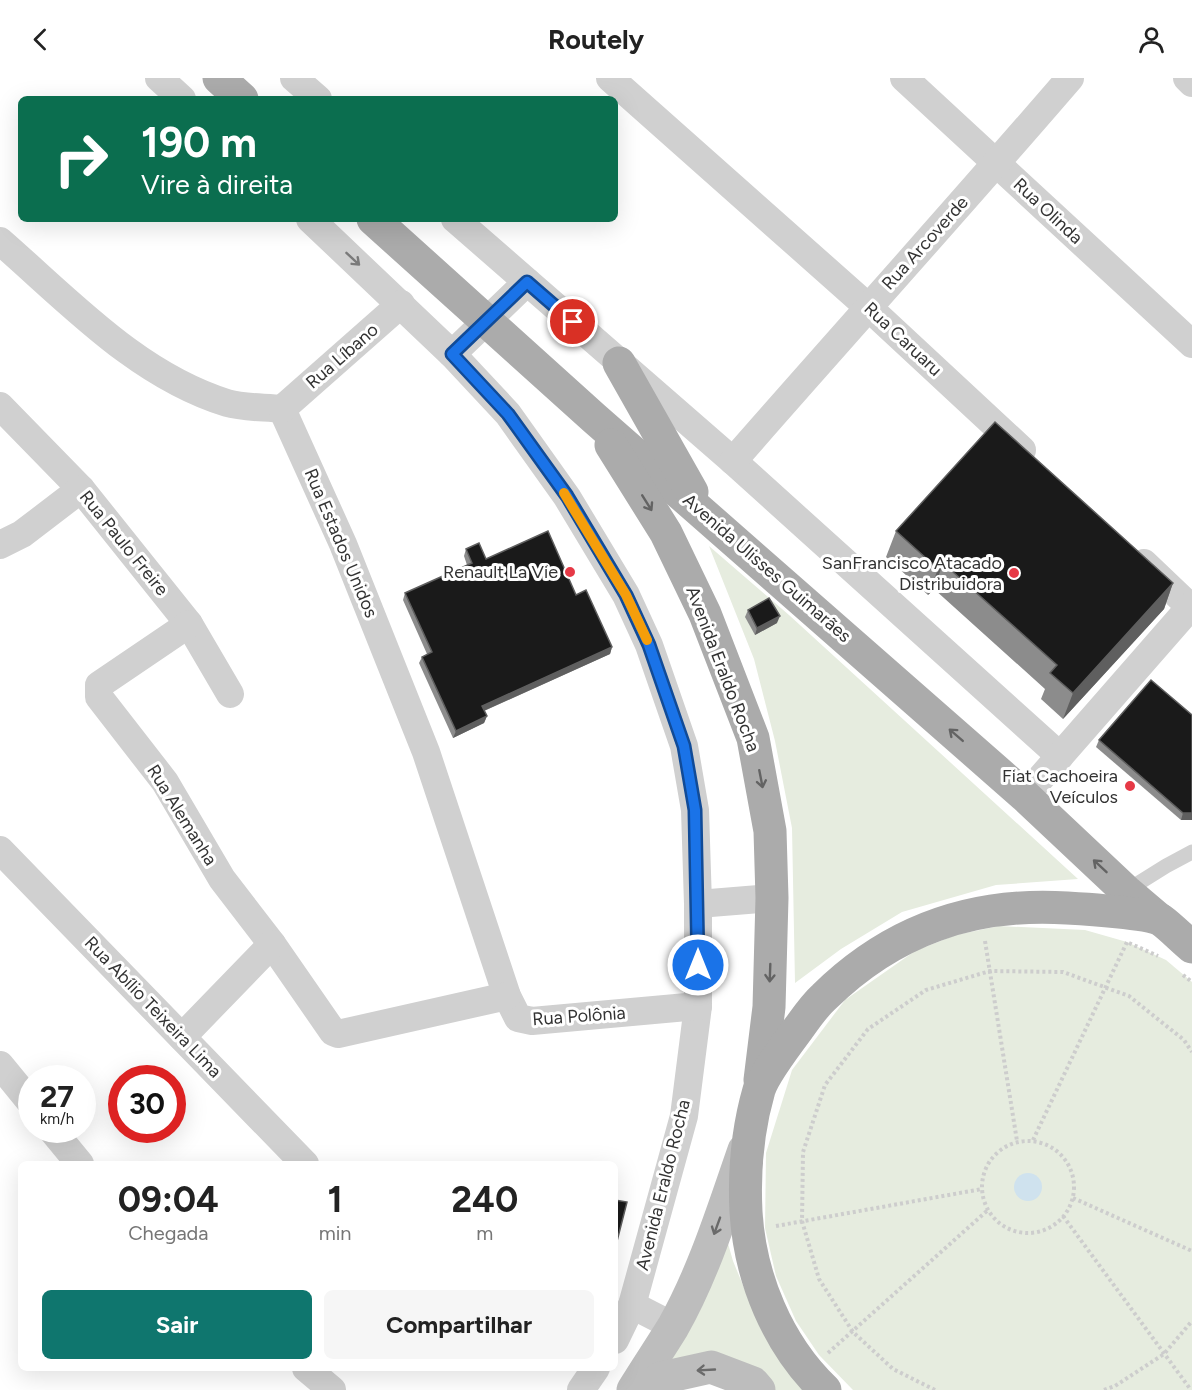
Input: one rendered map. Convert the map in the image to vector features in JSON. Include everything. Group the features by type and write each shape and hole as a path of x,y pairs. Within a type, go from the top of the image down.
{"main road":[{"path":"219,78 239,96"},
{"name":"Avenida Ulisses Guimarães","path":"376,222 594,418 704,512 1025,796 1159,919 1178,958"},
{"path":"619,363 704,512"},
{"name":"Avenida Eraldo Rocha","path":"594,418 666,533 705,614 753,738 771,831 772,898 769,1007 760,1088 751,1132 745,1185 748,1238 761,1290 784,1338 812,1377 823,1374"},
{"path":"760,1088 791,1038 822,998 860,964 903,938 951,919 1001,909 1052,907 1100,910 1159,919"}],"street":[{"path":"159,78 179,96"},
{"path":"294,78 315,96"},
{"name":"Rua Caruaru","path":"610,78 868,307 1042,469"},
{"name":"Rua Olinda","path":"904,78 1192,344"},
{"name":"Rua Arcoverde","path":"733,461 1070,78"},
{"path":"1187,78 1192,83"},
{"name":"Avenida Eraldo Rocha","path":"313,222 452,354 508,414 567,496 626,595 649,645 684,746 695,810 698,1006 684,1116 632,1305 618,1334"},
{"path":"458,222 733,461 1060,756"},
{"path":"0,241 123,348 162,375 229,403 282,409"},
{"path":"452,354 527,282"},
{"name":"Rua Líbano","path":"282,409 401,304"},
{"name":"Rua Paulo Freire","path":"0,406 81,489 189,624 230,694"},
{"name":"Rua Estados Unidos","path":"282,409 343,544 426,752 507,996"},
{"path":"0,545 22,534 81,489"},
{"path":"1025,796 1191,606 1120,542"},
{"name":"Rua Alemanha","path":"189,624 99,685 99,697 165,782 222,879 272,944 333,1032 338,1034 507,996"},
{"name":"Rua Abílio Teixeira Lima","path":"0,849 302,1161"},
{"path":"698,904 772,898"},
{"path":"182,1036 272,944"},
{"name":"Rua Polônia","path":"507,996 518,1018 532,1021 698,1006"},
{"path":"0,1065 18,1087"},
{"path":"633,1390 673,1326 710,1245 751,1132"},
{"path":"63,1143 78,1161"},
{"path":"632,1305 673,1326"},
{"path":"643,1390 661,1378 711,1367 753,1383 759,1390"},
{"path":"581,1390 594,1371"}],"lane":[{"path":"1126,891 1192,852"}],"path":[{"path":"978,913 990,971 1017,1141"},
{"path":"1116,939 1178,958 1192,982"},
{"path":"1034,1140 1127,942"},
{"path":"935,1390 893,1369 853,1332 819,1279 802,1221 803,1152 825,1086 868,1029 926,990 990,971 1064,972 1129,996 1184,1040 1192,1052"},
{"path":"1034,1140 1049,1145 1062,1154 1071,1167 1075,1183 1073,1198 1068,1211 1046,1230 1031,1233 1017,1232 1003,1226 988,1209 982,1189 984,1173 991,1159 1003,1148 1017,1141 1034,1140"},
{"path":"774,1226 982,1189"},
{"path":"1073,1198 1192,1251"},
{"path":"823,1374 853,1332 988,1209"},
{"path":"1063,1216 1191,1390"},
{"path":"1104,1390 1115,1386 1164,1354 1192,1321"}],"shaded area":[{"path":"709,546 789,615 1078,879 996,885 902,912 841,949 795,983 792,828 775,741 754,659"},
{"path":"999,926 1085,930 1127,942 1166,960 1192,982 1192,1390 853,1390 819,1355 796,1321 776,1276 765,1228 766,1153 792,1070 845,1000 915,951 956,935"},
{"path":"727,1240 754,1312 808,1390 770,1390 663,1363"}],"water":[{"path":"1028,1173 1038,1177 1042,1187 1038,1197 1028,1201 1018,1197 1014,1187 1018,1177"}],"building":[{"name":"SanFrancisco Atacado Distribuidora","path":"995,422 1173,583 1073,693 1050,673 1057,665 943,563 938,569 896,531"},
{"path":"548,531 576,595 586,590 612,647 482,706 487,716 456,731 422,657 432,652 405,593 472,563 466,549 479,543 486,559"},
{"path":"769,598 780,616 757,628 748,610"},
{"path":"1151,680 1192,715 1192,813 1183,813 1099,740"},
{"path":"618,1200 627,1202 618,1237"}],"slow traffic":[{"path":"564,493 626,595 647,640"}],"place":[{"name":"Renault La Vie","path":"570,572"},
{"name":"SanFrancisco Atacado Distribuidora","path":"1014,573"},
{"name":"Fiat Cachoeira Veículos","path":"1130,786"}],"route":[{"path":"573,322 527,282 452,354 508,414 567,496 626,595 649,645 684,746 695,810 698,965"}]}
